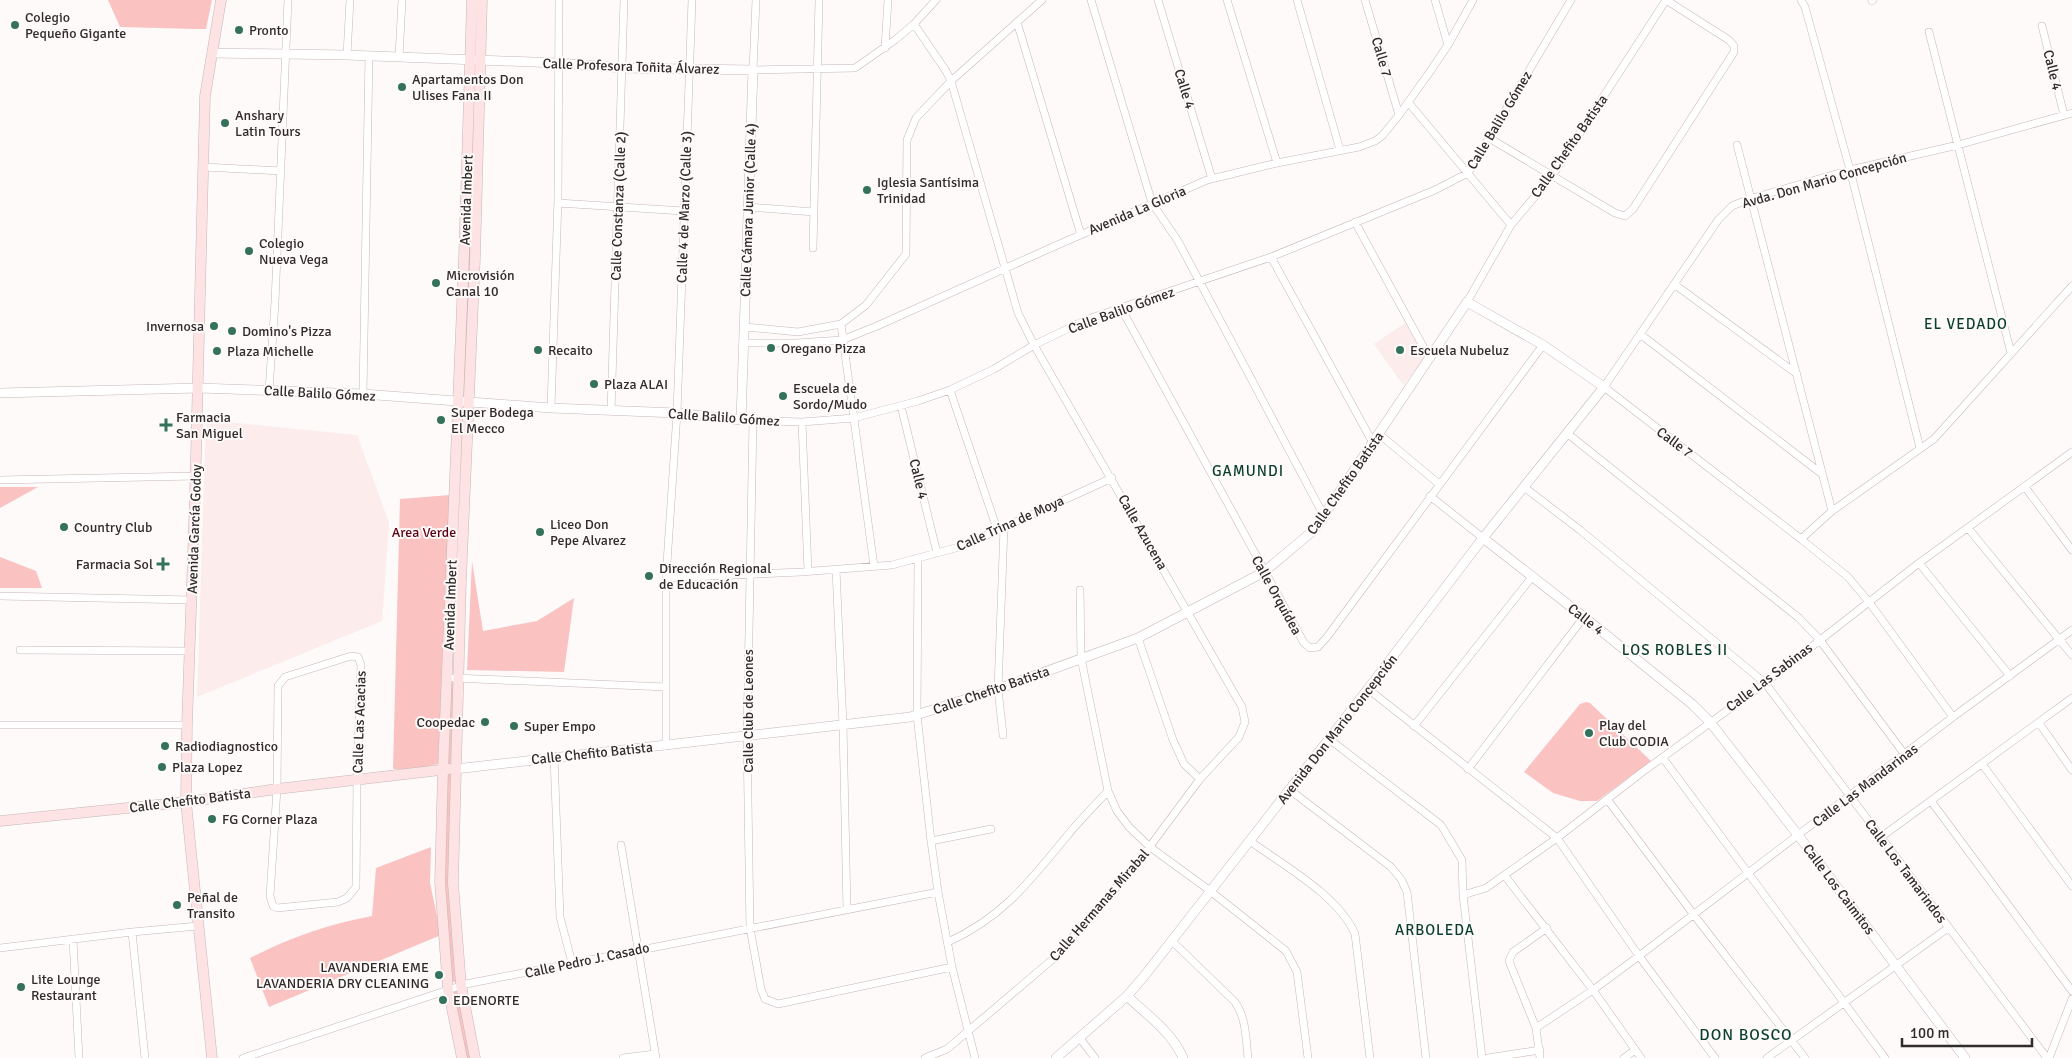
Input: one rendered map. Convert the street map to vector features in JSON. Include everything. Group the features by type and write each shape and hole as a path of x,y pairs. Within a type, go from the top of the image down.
{"main road":[{"name":"Avenida García Godoy","path":"212,1058 186,802 205,96 221,0"},
{"name":"Avenida Imbert","path":"456,580 475,258 475,61 472,0"},
{"name":"Avenida Imbert","path":"474,1058 460,985 453,883 455,769 453,678 456,580 457,401 475,61 482,0"},
{"name":"Avenida Imbert","path":"453,678 443,770 440,882 448,989 462,1058"},
{"name":"Calle Chefito Batista","path":"0,821 186,802 455,769"}],"street":[{"path":"269,391 288,0"},
{"path":"346,55 350,0"},
{"path":"399,57 402,0"},
{"path":"551,408 558,203 559,0"},
{"name":"Calle Constanza (Calle 2)","path":"611,411 624,0"},
{"name":"Calle 4 de Marzo (Calle 3)","path":"666,746 666,578 677,413 692,0"},
{"name":"Calle Cámara Junior (Calle 4)","path":"741,420 756,0"},
{"path":"813,248 819,0"},
{"path":"884,48 888,0"},
{"name":"Calle Profesora Toñita Álvarez","path":"212,53 346,55 559,63 623,68 753,70 855,68 914,24 936,0"},
{"path":"745,328 798,332 841,324 866,305 906,254 906,140 916,118 951,81 1042,0"},
{"path":"1091,0 1152,203 1178,241 1324,516"},
{"name":"Calle 4","path":"1158,0 1212,179"},
{"path":"1227,0 1277,163"},
{"path":"1297,0 1340,150"},
{"name":"Calle 7","path":"1365,0 1399,115"},
{"path":"1435,0 1448,45"},
{"name":"Avenida La Gloria","path":"744,343 797,343 842,340 1007,269 1152,203 1212,179 1277,163 1359,147 1375,141 1382,136 1399,115 1448,45 1473,0"},
{"name":"Calle Balilo Gómez","path":"0,393 198,388 363,394 551,408 677,413 754,421 802,422 854,418 901,406 950,390 994,369 1034,345 1088,319 1198,280 1271,257 1435,190 1468,173 1571,0"},
{"path":"1489,138 1621,216 1629,214 1734,49 1729,40 1666,0"},
{"name":"Calle Chefito Batista","path":"455,769 554,756 666,746 910,717 998,689 1138,638 1264,572 1314,530 1324,516 1467,302 1511,225 1552,176 1666,0"},
{"path":"1801,0 1805,7 1850,170 1920,448"},
{"path":"1017,22 1081,234"},
{"name":"Calle Azucena","path":"914,24 951,81 1007,269 1018,313 1034,345 1242,707 1245,722"},
{"name":"Calle 4","path":"2042,26 2064,115"},
{"path":"1929,32 2011,353"},
{"path":"363,394 369,56"},
{"path":"1408,102 1511,225"},
{"name":"Avda. Don Mario Concepción","path":"1604,387 1674,284 1724,214 1732,206 1749,199 1850,170 1958,145 2072,113"},
{"path":"1736,145 1832,511"},
{"path":"204,168 281,171"},
{"path":"558,203 684,211"},
{"path":"748,207 814,212"},
{"path":"1355,222 1430,359"},
{"path":"464,257 475,258"},
{"path":"1271,257 1373,443"},
{"path":"1674,284 1797,374"},
{"path":"1801,539 1832,511 1934,439 2072,286"},
{"name":"Calle 7","path":"1467,302 1544,345 1604,387 1848,577 1869,602 1954,717"},
{"name":"Calle Orquídea","path":"1121,308 1264,572 1304,643 1310,648 1318,647 1327,637 1544,345"},
{"path":"841,324 874,566"},
{"path":"1640,334 1822,474"},
{"name":"Avenida Don Mario Concepción","path":"1056,1058 1127,996 1290,790 1483,538 1604,387"},
{"path":"950,390 1001,528 998,689 1003,735"},
{"name":"Calle 4","path":"901,406 937,553"},
{"name":"Calle Club de Leones","path":"754,421 749,573 747,736 750,928 761,989 765,999 778,1004 952,967"},
{"path":"802,422 808,571"},
{"path":"1379,434 1439,484"},
{"path":"1568,434 1799,618 1819,639 1905,755"},
{"name":"Calle Las Sabinas","path":"1463,895 1486,888 1505,876 1765,682 1919,563 2072,452"},
{"path":"0,480 196,476"},
{"name":"Calle Trina de Moya","path":"666,578 892,565 963,546 1112,478"},
{"name":"Calle Los Tamarindos","path":"1524,487 1765,682 1948,928 2048,1058"},
{"path":"2025,487 2072,550"},
{"path":"1430,496 1483,538"},
{"path":"1968,528 2072,655"},
{"name":"Calle 4","path":"1483,538 1584,616 1692,704 1710,722"},
{"path":"918,559 917,715 931,841 952,967 976,1058"},
{"path":"1919,563 2010,676"},
{"path":"836,569 843,725 847,910"},
{"path":"1414,726 1532,576"},
{"path":"1080,590 1081,658 1108,790 1117,811 1129,827 1150,847 1279,943 1292,960 1297,972 1308,1058"},
{"path":"0,596 192,600"},
{"path":"1468,769 1584,616"},
{"name":"Calle Las Mandarinas","path":"1536,1028 1593,990 2072,630"},
{"path":"1138,638 1173,740 1184,764 1200,779"},
{"path":"20,650 190,651"},
{"name":"Calle Las Acacias","path":"353,656 359,659 361,666 356,887 347,898 325,904 281,909 273,906 270,896 277,790 278,690 280,682 285,677 353,656"},
{"path":"453,678 666,687"},
{"path":"1368,689 1557,838 1638,956 1715,1058"},
{"path":"1881,837 2072,698"},
{"name":"Calle Hermanas Mirabal","path":"925,1058 947,1049 1053,959 1150,847 1200,779 1239,737 1245,722"},
{"name":"Calle Los Caimitos","path":"1710,722 1798,835 1965,1058"},
{"path":"2038,723 2072,770"},
{"path":"0,725 187,725"},
{"path":"1329,739 1442,825 1462,860 1463,895 1482,1058"},
{"path":"554,756 560,917 572,963"},
{"path":"1663,758 1885,1058"},
{"path":"1982,764 2072,886"},
{"path":"948,942 972,931 1000,911 1036,875 1108,790"},
{"path":"1290,790 1391,867 1401,879 1406,892 1414,938 1426,1058"},
{"path":"1607,799 1805,1058"},
{"path":"1931,801 2072,991"},
{"path":"931,841 991,829"},
{"path":"1250,841 1315,888 1341,911 1350,922 1355,934 1370,1058"},
{"path":"621,845 656,1056 623,1058"},
{"path":"1505,876 1547,928 1641,1058"},
{"name":"Calle Pedro J. Casado","path":"243,1058 460,985 938,892"},
{"path":"0,948 198,926"},
{"path":"1540,1058 1536,1028 1509,961 1513,952 1547,928"},
{"path":"1767,1058 1948,928"},
{"path":"132,932 145,1058"},
{"path":"72,939 79,1058"},
{"path":"1171,940 1235,1002 1243,1019 1248,1058"},
{"path":"1127,996 1165,1031 1178,1046 1183,1058"},
{"path":"2048,1058 2072,1000"},
{"path":"1079,1037 1095,1058"},
{"path":"1488,1058 1540,1050"},
{"path":"1624,1058 1635,1050"}],"shaded area":[{"name":"Escuela Nubeluz","path":"1405,323 1426,358 1403,385 1374,344"},
{"path":"206,420 357,435 389,523 382,621 197,697"}],"green space":[{"path":"108,0 212,0 206,29 197,29 120,27"},
{"path":"0,487 38,487 0,508"},
{"name":"Area Verde","path":"450,495 438,764 414,769 393,769 400,499"},
{"path":"0,557 36,571 42,588 0,588"},
{"path":"472,561 483,631 537,621 574,598 564,672 467,670"},
{"path":"450,682 455,682 453,765 446,765"},
{"name":"Play del Club CODIA","path":"1590,703 1651,761 1597,801 1580,801 1553,793 1524,772 1580,704"},
{"path":"446,773 452,773 458,982 451,982 444,880"},
{"path":"431,847 430,883 441,935 269,1007 250,958 279,944 309,933 340,923 372,916 376,868"},
{"path":"459,990 472,1058 465,1058 452,991"}],"place":[{"name":"Colegio Pequeño Gigante","path":"15,25"},
{"name":"Pronto","path":"239,30"},
{"name":"Apartamentos Don Ulises Fana II","path":"402,87"},
{"name":"Anshary Latin Tours","path":"225,123"},
{"name":"Iglesia Santísima Trinidad","path":"867,190"},
{"name":"Colegio Nueva Vega","path":"249,251"},
{"name":"Microvisión Canal 10","path":"436,283"},
{"name":"Invernosa","path":"214,326"},
{"name":"Domino's Pizza","path":"232,331"},
{"name":"Oregano Pizza","path":"771,348"},
{"name":"Recaito","path":"538,350"},
{"name":"Escuela Nubeluz","path":"1400,350"},
{"name":"Plaza Michelle","path":"217,351"},
{"name":"Plaza ALAI","path":"594,384"},
{"name":"Escuela de Sordo/Mudo","path":"783,396"},
{"name":"Super Bodega El Mecco","path":"441,420"},
{"name":"Farmacia San Miguel","path":"166,425"},
{"name":"Country Club","path":"64,527"},
{"name":"Liceo Don Pepe Alvarez","path":"540,532"},
{"name":"Farmacia Sol","path":"163,564"},
{"name":"Dirección Regional de Educación","path":"649,576"},
{"name":"Coopedac","path":"485,722"},
{"name":"Super Empo","path":"514,726"},
{"name":"Play del Club CODIA","path":"1589,733"},
{"name":"Radiodiagnostico","path":"165,746"},
{"name":"Plaza Lopez","path":"162,767"},
{"name":"FG Corner Plaza","path":"212,819"},
{"name":"Peñal de Transito","path":"177,905"},
{"name":"LAVANDERIA EME LAVANDERIA DRY CLEANING","path":"439,975"},
{"name":"Lite Lounge Restaurant","path":"21,987"},
{"name":"EDENORTE","path":"443,1000"}],"district":[{"name":"EL VEDADO","path":"1966,324"},
{"name":"GAMUNDI","path":"1248,471"},
{"name":"LOS ROBLES II","path":"1675,650"},
{"name":"ARBOLEDA","path":"1435,930"},
{"name":"DON BOSCO","path":"1746,1034"}]}
